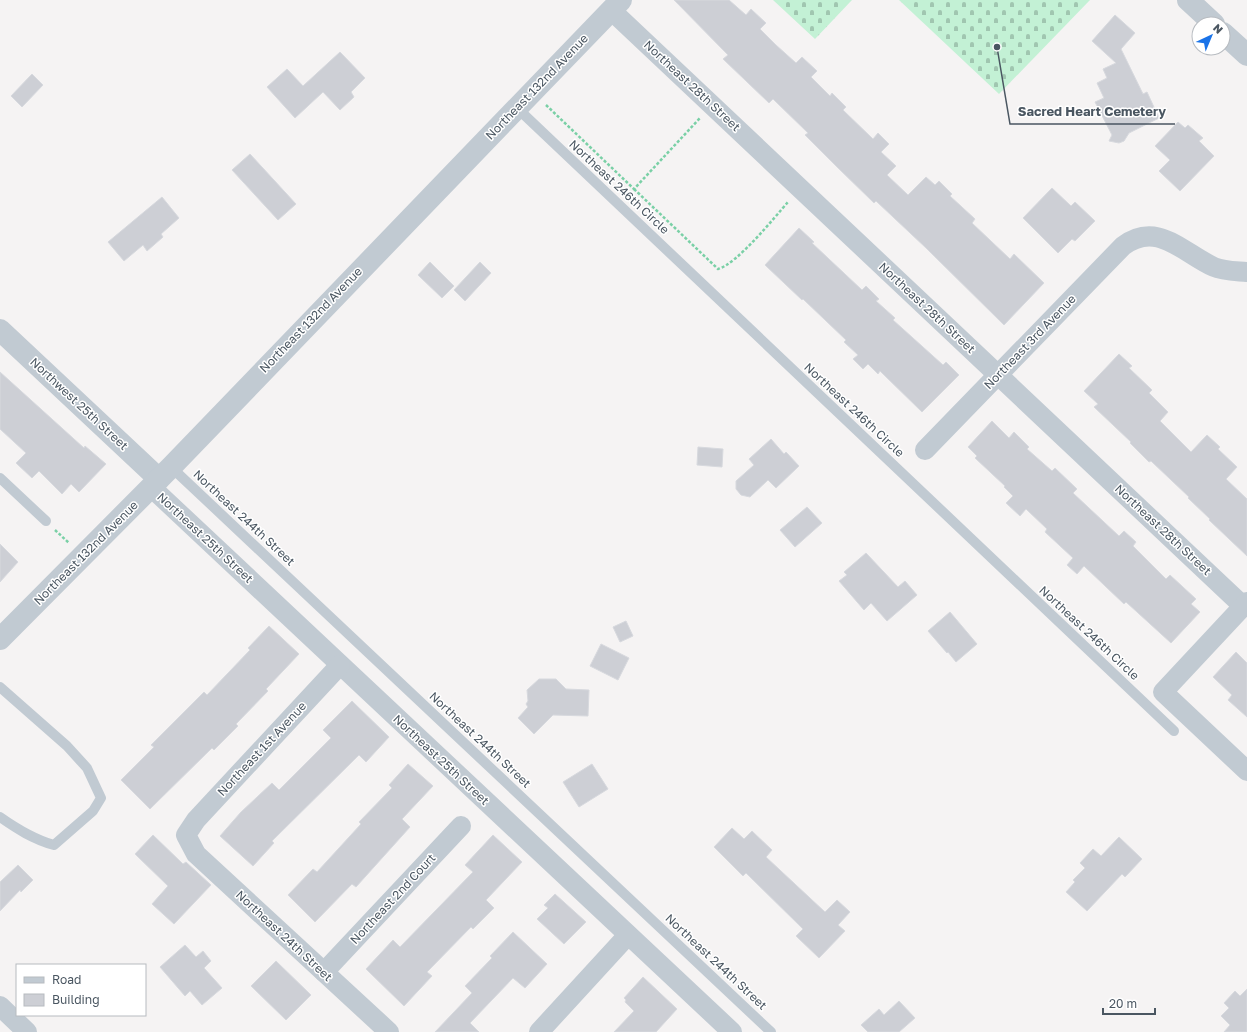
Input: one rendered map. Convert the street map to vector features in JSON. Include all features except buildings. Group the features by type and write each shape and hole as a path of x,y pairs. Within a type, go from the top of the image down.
{"street":[{"path":"1188,0 1205,16"},
{"name":"Northeast 132nd Avenue","path":"1,635 160,478 616,5"},
{"name":"Northeast 28th Street","path":"616,5 712,105 1245,604"},
{"path":"1231,40 1247,55"},
{"name":"Northeast 3rd Avenue","path":"925,450 1123,246 1137,238 1150,236 1163,238 1215,268 1247,272"},
{"name":"Northwest 25th Street","path":"0,330 160,478"},
{"name":"Northeast 25th Street","path":"160,478 340,665 732,1032"},
{"path":"1245,604 1163,692 1247,771"},
{"name":"Northeast 1st Avenue","path":"186,835 196,820 340,665"},
{"name":"Northeast 2nd Court","path":"324,972 461,826"},
{"name":"Northeast 24th Street","path":"186,835 196,854 389,1032"},
{"path":"539,1032 628,935"},
{"path":"0,1006 27,1032"}],"lane":[{"name":"Northeast 246th Circle","path":"517,108 1174,731"},
{"path":"0,478 46,521"},
{"name":"Northeast 244th Street","path":"160,478 771,1032"},
{"path":"0,687 67,746 87,768 101,798 93,811 54,845 37,840 19,830 0,816"}],"path":[{"path":"532,92 718,269 730,264 753,242 800,188"},
{"path":"634,189 712,105"},
{"path":"46,521 82,556"}],"green space":[{"path":"773,0 852,0 815,39"},
{"path":"899,0 1090,0 999,94"}],"place":[{"name":"Sacred Heart Cemetery","path":"997,47"}]}
